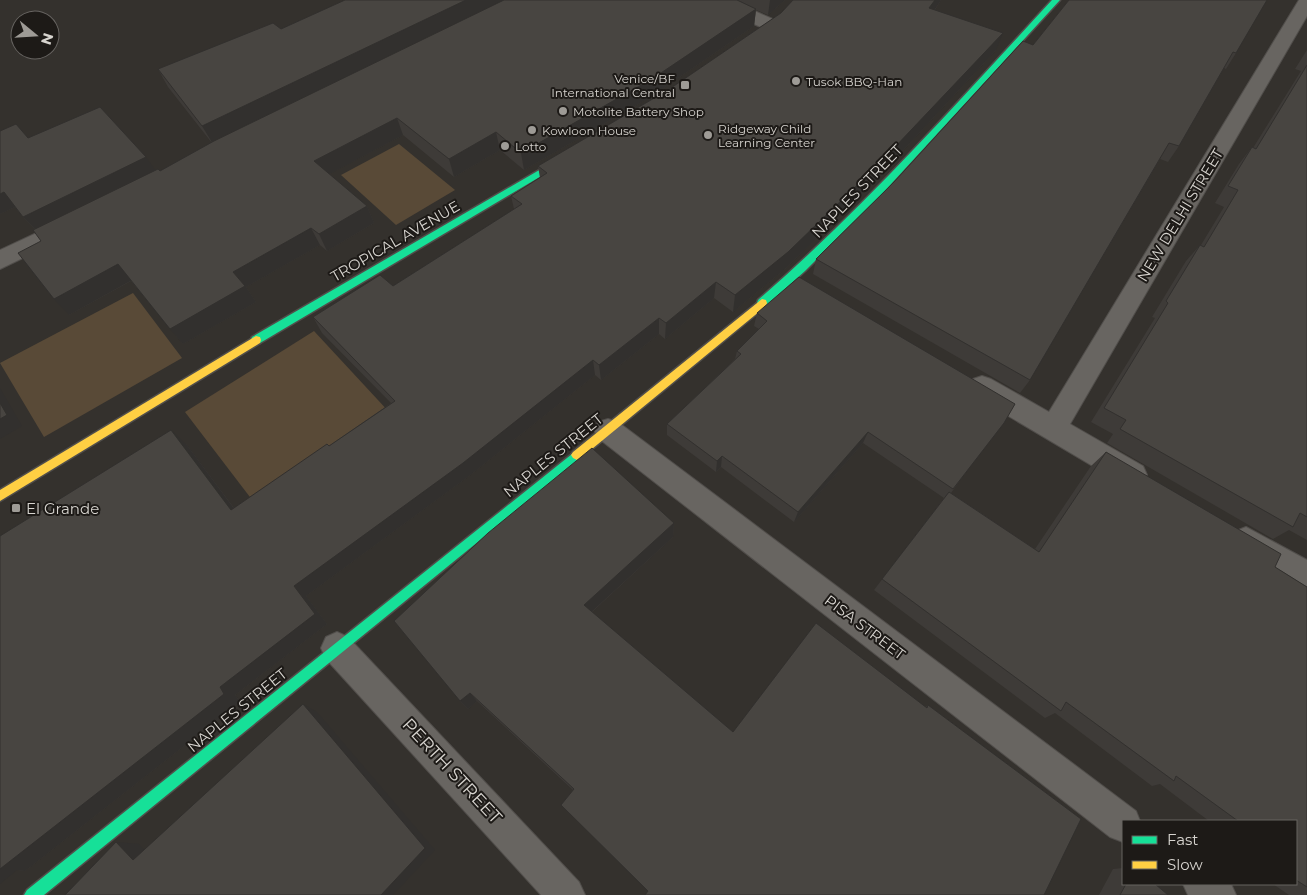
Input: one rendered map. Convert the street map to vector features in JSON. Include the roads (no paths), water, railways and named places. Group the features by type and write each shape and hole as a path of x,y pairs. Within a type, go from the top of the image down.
{"street":[{"path":"715,0 771,24"},
{"name":"NAPLES STREET","path":"32,895 705,352 794,276 880,191 1056,0"},
{"name":"NEW DELHI STREET","path":"1053,429 1307,0"},
{"name":"TROPICAL AVENUE","path":"0,496 259,338 584,147"},
{"path":"0,260 89,216"},
{"path":"794,276 819,290"},
{"path":"961,374 1156,489"},
{"name":"PISA STREET","path":"608,430 1122,823"},
{"path":"1224,528 1307,576"},
{"name":"PERTH STREET","path":"337,648 566,895"},
{"path":"1203,885 1216,895"}],"place":[{"name":"Tusok BBQ-Han","path":"796,81"},
{"name":"Venice/BF International Central","path":"685,85"},
{"name":"Motolite Battery Shop","path":"563,111"},
{"name":"Kowloon House","path":"532,130"},
{"name":"Ridgeway Child Learning Center","path":"708,135"},
{"name":"Lotto","path":"505,146"},
{"name":"El Grande","path":"16,508"}]}
